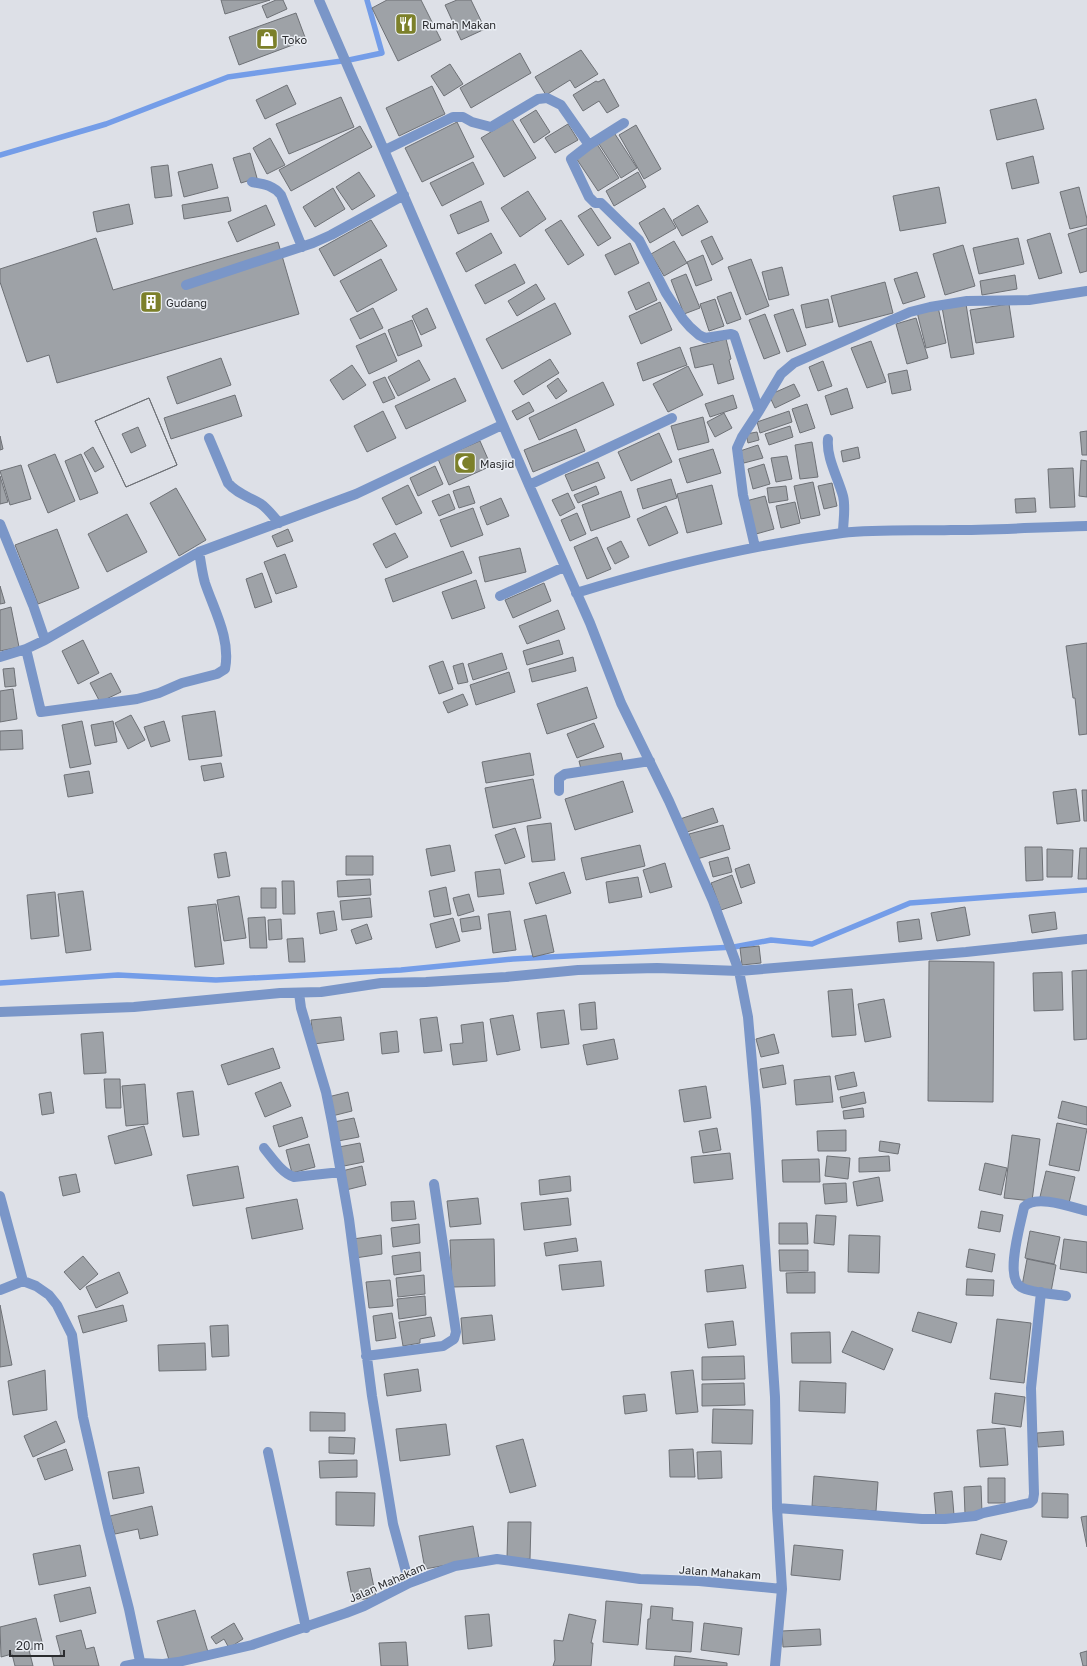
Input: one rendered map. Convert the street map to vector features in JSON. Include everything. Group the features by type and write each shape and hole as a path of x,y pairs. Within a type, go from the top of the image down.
{"street":[{"path":"319,0 385,150 502,425 564,567 590,622 622,703 713,902 739,971 748,1017 762,1191 775,1397 782,1589 775,1666"},
{"path":"385,150 453,118 464,117 472,122 491,127 538,99 547,98 561,105 589,145"},
{"path":"624,123 571,158 589,197 595,203 601,204 639,240 666,293 690,327 705,338 731,334 734,336 759,411"},
{"path":"252,182 269,185 281,195 302,247"},
{"path":"186,285 302,247 331,235 404,195"},
{"path":"755,547 742,488 737,448 742,437 781,374 794,363 910,312 930,307 967,301 1029,300 1087,291"},
{"path":"529,485 672,418"},
{"path":"0,657 44,640 200,552 356,494 502,425"},
{"path":"209,438 228,483 232,488 262,504 271,512 278,523"},
{"path":"828,438 829,452 845,509 843,533"},
{"path":"0,524 33,606 44,640"},
{"path":"576,593 617,580 755,547 843,533 1087,526"},
{"path":"26,648 41,712 136,699 160,693 182,683 217,674 225,669 227,658 224,639 205,582 200,552"},
{"path":"500,596 564,567"},
{"path":"559,791 559,778 565,774 650,762"},
{"path":"0,1012 134,1007 202,1000 321,992 381,983 506,977 578,970 657,968 739,971 966,952 1087,939"},
{"path":"299,993 301,1008 326,1092 341,1172 366,1356 393,1524 410,1583"},
{"path":"264,1148 284,1172 294,1178 341,1172"},
{"path":"366,1356 443,1346 454,1339 456,1332 434,1184"},
{"path":"0,1196 23,1281"},
{"path":"1066,1296 1020,1287 1014,1276 1013,1265 1024,1207 1032,1202 1042,1201 1087,1211"},
{"path":"0,1290 23,1281 50,1294 72,1335 83,1417 108,1527 129,1609 140,1664"},
{"path":"778,1508 922,1519 945,1519 976,1516 983,1513 1030,1503 1033,1500 1034,1494 1031,1388 1041,1292"},
{"path":"268,1452 306,1628"},
{"name":"Jalan Mahakam","path":"125,1666 178,1662 252,1645 306,1628 364,1606 410,1583 455,1566 497,1559 640,1579 699,1581 782,1589"}],"building":[{"path":"221,0 270,0 225,14"},
{"path":"276,0 283,0 287,9 267,18 262,6"},
{"name":"Rumah Makan","path":"387,0 421,0 441,40 398,61 372,8"},
{"path":"457,0 471,0 485,29 461,40 445,5"},
{"name":"Toko","path":"296,13 306,40 239,65 229,37"},
{"path":"581,50 598,74 575,88 570,80 546,95 535,77"},
{"path":"520,53 531,73 471,108 460,88"},
{"path":"450,64 463,84 444,96 431,76"},
{"path":"604,79 619,106 607,113 599,101 583,111 573,95 596,81 598,82"},
{"path":"287,85 296,104 265,119 256,100"},
{"path":"432,86 445,114 399,136 386,108"},
{"path":"341,97 354,127 289,154 276,124"},
{"path":"1036,99 1044,129 997,140 990,110"},
{"path":"536,110 550,132 534,143 520,120"},
{"path":"512,119 536,158 504,177 481,138"},
{"path":"457,122 474,157 422,182 405,148"},
{"path":"568,124 578,140 555,153 545,138"},
{"path":"636,125 661,169 644,179 619,135"},
{"path":"360,126 372,147 291,191 279,170"},
{"path":"613,131 637,168 621,178 597,141"},
{"path":"270,138 285,165 267,174 253,148"},
{"path":"597,144 619,178 598,191 576,158"},
{"path":"250,153 257,178 241,183 233,158"},
{"path":"1033,156 1039,183 1012,189 1006,163"},
{"path":"473,162 484,184 442,206 430,183"},
{"path":"212,164 218,188 184,197 178,172"},
{"path":"168,165 172,196 155,198 151,167"},
{"path":"359,172 375,196 352,210 336,187"},
{"path":"638,172 646,187 614,206 606,191"},
{"path":"939,187 946,223 900,231 893,196"},
{"path":"1079,187 1087,219 1087,225 1070,229 1060,192"},
{"path":"333,188 345,209 315,227 303,207"},
{"path":"528,191 546,219 520,237 501,208"},
{"path":"228,197 231,211 184,219 182,205"},
{"path":"481,201 489,221 458,234 450,215"},
{"path":"129,204 133,224 97,232 93,212"},
{"path":"266,205 275,225 237,242 228,222"},
{"path":"698,205 708,222 682,236 673,220"},
{"path":"591,208 611,238 598,246 578,216"},
{"path":"664,208 676,228 650,243 639,223"},
{"path":"371,220 387,246 334,276 319,249"},
{"path":"561,220 584,255 568,265 545,230"},
{"path":"1087,228 1087,271 1080,273 1068,234"},
{"path":"491,233 502,253 466,272 456,253"},
{"path":"1050,233 1062,273 1039,279 1027,240"},
{"path":"712,236 723,259 712,265 701,241"},
{"name":"Gudang","path":"96,238 113,290 278,242 299,314 57,383 49,355 27,362 0,282 0,269"},
{"path":"1018,238 1024,264 979,274 973,248"},
{"path":"674,241 687,263 664,276 651,254"},
{"path":"630,243 639,263 615,275 605,255"},
{"path":"963,245 975,286 945,295 933,254"},
{"path":"703,255 712,280 696,286 687,262"},
{"path":"381,259 397,290 357,312 340,281"},
{"path":"751,259 769,306 746,315 728,267"},
{"path":"515,264 525,283 485,304 475,285"},
{"path":"782,267 789,295 769,300 762,272"},
{"path":"917,272 925,297 903,304 894,279"},
{"path":"686,274 700,308 684,314 671,280"},
{"path":"1015,275 1017,289 982,295 980,281"},
{"path":"649,282 657,300 636,310 628,292"},
{"path":"885,282 893,313 839,327 831,296"},
{"path":"536,284 545,299 517,316 508,301"},
{"path":"731,292 741,319 727,324 717,297"},
{"path":"715,299 724,326 709,331 700,304"},
{"path":"828,299 833,322 806,328 801,305"},
{"path":"660,302 672,330 641,344 629,316"},
{"path":"555,303 571,334 502,369 486,339"},
{"path":"966,304 974,354 951,358 942,307"},
{"path":"1009,304 1014,337 976,343 970,310"},
{"path":"938,307 946,343 926,348 917,312"},
{"path":"373,308 383,328 360,339 350,319"},
{"path":"427,308 436,328 421,335 412,316"},
{"path":"793,309 806,345 787,352 774,315"},
{"path":"765,314 780,353 764,359 749,320"},
{"path":"916,318 928,358 907,364 896,324"},
{"path":"412,320 422,346 398,356 388,330"},
{"path":"385,333 397,361 369,374 356,346"},
{"path":"726,339 734,379 718,384 713,364 695,368 690,348"},
{"path":"871,341 886,382 867,388 851,348"},
{"path":"680,347 687,365 643,381 637,363"},
{"path":"221,358 231,385 177,404 167,377"},
{"path":"550,359 559,373 523,395 514,381"},
{"path":"419,360 430,380 398,396 388,377"},
{"path":"823,361 832,386 818,391 809,367"},
{"path":"352,365 366,385 343,400 330,380"},
{"path":"688,366 703,395 668,412 653,384"},
{"path":"907,370 911,390 892,394 888,374"},
{"path":"385,377 395,398 383,403 373,382"},
{"path":"455,378 466,401 406,429 395,406"},
{"path":"558,378 567,391 556,399 547,386"},
{"path":"603,382 614,405 539,440 529,418"},
{"path":"794,384 800,396 775,408 769,395"},
{"path":"847,388 853,408 831,415 825,396"},
{"path":"235,395 242,416 171,439 164,418"},
{"path":"733,395 737,408 710,417 705,404"},
{"path":"149,398 177,465 126,487 95,421","holes":["138,427 146,446 131,453 122,434"]},
{"path":"149,398 177,465 126,487 95,421"},
{"path":"529,402 534,411 517,420 512,411"},
{"path":"807,404 815,428 800,433 792,409"},
{"path":"383,411 396,438 367,452 354,426"},
{"path":"789,411 792,422 760,433 757,422"},
{"path":"724,413 732,428 715,437 707,422"},
{"path":"703,417 709,442 678,450 671,426"},
{"path":"790,426 793,437 769,445 765,434"},
{"path":"576,429 585,451 533,472 524,450"},
{"path":"1087,431 1087,455 1082,455 1080,432"},
{"path":"757,432 759,440 748,443 746,434"},
{"path":"659,433 672,462 631,481 618,452"},
{"path":"0,436 3,449 0,450"},
{"name":"Masjid","path":"480,441 491,466 449,485 438,459"},
{"path":"812,442 818,477 800,479 795,445"},
{"path":"758,445 763,458 744,463 740,451"},
{"path":"93,447 104,467 95,472 84,453"},
{"path":"858,447 860,458 843,462 841,451"},
{"path":"713,449 721,473 687,483 679,459"},
{"path":"55,454 75,501 48,513 28,465"},
{"path":"81,454 98,493 80,500 65,461"},
{"path":"787,456 792,479 776,482 771,458"},
{"path":"1081,460 1087,461 1087,497 1079,496"},
{"path":"598,462 605,478 572,491 565,475"},
{"path":"764,464 770,484 753,489 748,469"},
{"path":"21,465 31,499 10,505 0,471"},
{"path":"435,466 443,484 418,496 410,478"},
{"path":"1073,468 1075,507 1050,508 1048,469"},
{"path":"0,476 8,502 0,504"},
{"path":"671,479 677,498 643,509 637,489"},
{"path":"813,482 820,515 801,519 794,486"},
{"path":"832,483 837,506 824,509 818,486"},
{"path":"408,485 422,513 396,525 382,498"},
{"path":"712,485 722,524 687,533 677,494"},
{"path":"469,486 475,503 459,508 453,491"},
{"path":"596,486 599,494 578,503 574,495"},
{"path":"786,486 788,500 769,503 767,488"},
{"path":"176,488 206,540 179,556 150,503"},
{"path":"621,491 630,517 591,531 582,505"},
{"path":"568,493 575,508 560,516 552,500"},
{"path":"449,494 455,509 439,516 432,501"},
{"path":"765,496 774,529 756,534 746,501"},
{"path":"501,498 509,516 487,525 480,507"},
{"path":"1035,498 1036,512 1016,513 1015,499"},
{"path":"795,502 800,523 781,528 776,506"},
{"path":"666,506 678,533 649,546 637,519"},
{"path":"473,508 483,535 451,547 440,520"},
{"path":"577,513 586,534 570,541 561,520"},
{"path":"127,514 147,552 107,572 88,534"},
{"path":"57,529 79,588 38,604 15,545"},
{"path":"288,529 293,541 277,547 272,536"},
{"path":"395,533 408,557 386,568 373,544"},
{"path":"597,537 611,569 587,579 574,547"},
{"path":"621,541 629,557 615,564 607,548"},
{"path":"520,548 526,572 485,582 479,557"},
{"path":"463,551 472,573 393,602 385,579"},
{"path":"285,554 297,587 276,594 264,562"},
{"path":"262,573 272,602 255,608 246,579"},
{"path":"476,580 485,608 452,619 442,592"},
{"path":"544,583 551,601 513,618 505,600"},
{"path":"0,586 5,603 0,604"},
{"path":"11,607 19,647 0,651 0,610"},
{"path":"558,610 565,629 527,644 519,626"},
{"path":"83,640 99,673 78,684 62,651"},
{"path":"559,640 563,654 527,665 523,651"},
{"path":"1087,643 1087,734 1079,735 1075,698 1073,698 1066,646"},
{"path":"502,653 507,669 473,680 468,664"},
{"path":"573,657 576,671 532,682 529,669"},
{"path":"443,661 453,689 439,694 429,666"},
{"path":"463,663 468,682 458,684 453,666"},
{"path":"14,668 16,686 5,687 3,669"},
{"path":"509,672 515,692 476,705 470,685"},
{"path":"111,673 121,692 100,702 90,683"},
{"path":"587,687 597,718 547,734 537,704"},
{"path":"13,689 17,719 0,722 0,691"},
{"path":"463,694 468,705 448,713 443,702"},
{"path":"215,711 222,756 189,760 182,716"},
{"path":"131,715 145,740 128,749 115,723"},
{"path":"82,721 91,764 70,768 62,725"},
{"path":"113,721 117,742 95,746 91,725"},
{"path":"164,721 170,741 151,747 144,727"},
{"path":"594,723 604,747 577,758 567,734"},
{"path":"22,730 23,749 0,750 0,731"},
{"path":"530,753 534,775 486,783 482,762"},
{"path":"621,753 623,761 581,769 579,761"},
{"path":"221,763 224,777 204,781 201,766"},
{"path":"89,771 93,793 68,797 64,775"},
{"path":"533,779 541,818 493,828 485,788"},
{"path":"623,781 633,812 575,830 565,799"},
{"path":"1076,789 1080,821 1057,824 1053,792"},
{"path":"1082,790 1087,790 1087,821 1084,821"},
{"path":"713,808 718,822 684,833 680,819"},
{"path":"551,823 555,860 532,862 527,826"},
{"path":"723,825 730,849 697,859 689,834"},
{"path":"515,828 525,857 505,864 495,835"},
{"path":"450,845 455,871 431,876 426,849"},
{"path":"640,845 645,866 586,880 581,858"},
{"path":"1025,847 1042,847 1043,880 1026,881"},
{"path":"1080,848 1087,848 1087,879 1078,879"},
{"path":"1047,849 1073,850 1072,877 1047,877"},
{"path":"226,852 230,876 218,878 214,854"},
{"path":"346,856 373,856 373,875 346,875"},
{"path":"728,857 732,872 713,877 709,862"},
{"path":"665,863 672,887 650,893 643,870"},
{"path":"749,864 755,883 741,888 735,869"},
{"path":"500,869 504,894 478,897 475,872"},
{"path":"564,872 571,893 536,904 529,883"},
{"path":"732,875 742,903 721,910 711,883"},
{"path":"638,877 642,897 609,903 606,882"},
{"path":"370,879 371,895 338,897 337,881"},
{"path":"282,881 294,881 295,914 283,914"},
{"path":"446,887 451,914 434,917 429,891"},
{"path":"261,888 276,888 276,908 261,908"},
{"path":"83,891 91,950 66,953 58,894"},
{"path":"55,892 59,936 31,939 27,895"},
{"path":"469,894 474,911 458,916 453,898"},
{"path":"239,896 246,938 224,941 217,900"},
{"path":"370,898 372,917 342,920 340,901"},
{"path":"216,904 224,964 195,967 188,907"},
{"path":"965,907 970,935 937,941 931,913"},
{"path":"334,911 337,930 320,934 317,913"},
{"path":"510,911 516,950 493,953 488,914"},
{"path":"1055,912 1057,929 1032,933 1029,915"},
{"path":"546,915 554,952 533,957 524,920"},
{"path":"479,916 481,929 462,932 460,919"},
{"path":"265,917 267,948 250,948 248,918"},
{"path":"453,918 460,941 436,948 430,924"},
{"path":"281,919 282,939 269,940 268,920"},
{"path":"919,919 922,939 899,942 897,922"},
{"path":"367,924 372,939 356,944 351,930"},
{"path":"303,938 305,962 289,962 287,939"},
{"path":"759,946 761,963 742,965 740,948"},
{"path":"929,961 994,962 993,1102 928,1101"},
{"path":"1087,970 1087,1039 1074,1040 1072,971"},
{"path":"1062,972 1063,1010 1034,1011 1033,973"},
{"path":"852,989 856,1035 832,1037 828,991"},
{"path":"884,999 891,1037 865,1042 858,1004"},
{"path":"595,1002 597,1029 581,1030 579,1004"},
{"path":"564,1010 569,1044 541,1048 537,1013"},
{"path":"513,1015 520,1050 497,1055 490,1019"},
{"path":"341,1017 344,1040 314,1044 311,1020"},
{"path":"437,1017 442,1051 424,1053 420,1019"},
{"path":"483,1022 487,1061 453,1065 450,1044 463,1043 461,1025"},
{"path":"397,1031 399,1052 382,1054 380,1033"},
{"path":"103,1032 106,1073 84,1074 81,1034"},
{"path":"774,1034 779,1053 761,1057 756,1039"},
{"path":"614,1039 618,1059 587,1065 583,1045"},
{"path":"273,1048 280,1068 228,1085 221,1065"},
{"path":"783,1065 786,1084 763,1088 760,1069"},
{"path":"854,1072 857,1086 838,1090 835,1076"},
{"path":"830,1076 833,1102 796,1105 794,1080"},
{"path":"104,1079 120,1079 121,1108 106,1108"},
{"path":"281,1082 291,1106 265,1117 255,1093"},
{"path":"145,1084 148,1124 126,1126 122,1086"},
{"path":"706,1086 711,1118 684,1122 679,1090"},
{"path":"193,1091 199,1135 183,1137 177,1093"},
{"path":"51,1092 54,1113 42,1115 39,1094"},
{"path":"348,1092 352,1111 332,1116 328,1097"},
{"path":"864,1092 866,1103 842,1108 840,1097"},
{"path":"1062,1101 1087,1107 1087,1125 1058,1118"},
{"path":"863,1108 864,1117 844,1119 843,1111"},
{"path":"302,1117 308,1137 279,1147 273,1126"},
{"path":"354,1118 359,1137 338,1141 334,1122"},
{"path":"1057,1123 1087,1129 1079,1171 1049,1165"},
{"path":"144,1126 152,1155 115,1164 108,1136"},
{"path":"717,1128 721,1150 703,1153 699,1131"},
{"path":"846,1130 846,1151 818,1151 817,1131"},
{"path":"1012,1135 1040,1139 1032,1201 1004,1198"},
{"path":"880,1141 900,1144 898,1154 879,1151"},
{"path":"360,1143 364,1162 344,1166 339,1147"},
{"path":"309,1144 315,1167 292,1173 286,1150"},
{"path":"730,1153 733,1179 694,1183 691,1157"},
{"path":"827,1156 850,1158 848,1179 825,1176"},
{"path":"889,1156 890,1171 859,1172 859,1158"},
{"path":"819,1159 820,1182 783,1182 782,1160"},
{"path":"985,1163 1007,1168 1001,1195 979,1190"},
{"path":"238,1166 244,1198 193,1206 187,1175"},
{"path":"362,1166 366,1185 346,1190 342,1171"},
{"path":"1046,1171 1075,1177 1069,1203 1040,1197"},
{"path":"76,1174 80,1192 63,1196 59,1177"},
{"path":"570,1176 571,1191 540,1195 539,1180"},
{"path":"879,1177 883,1201 857,1206 853,1182"},
{"path":"846,1183 847,1202 825,1204 823,1184"},
{"path":"478,1198 481,1224 450,1227 447,1201"},
{"path":"568,1198 571,1225 524,1230 521,1203"},
{"path":"297,1199 303,1229 252,1239 246,1208"},
{"path":"414,1201 416,1219 392,1221 391,1202"},
{"path":"981,1211 1003,1215 1000,1232 978,1228"},
{"path":"816,1215 836,1216 834,1245 814,1243"},
{"path":"779,1223 807,1223 808,1244 779,1244"},
{"path":"419,1224 420,1243 393,1247 391,1228"},
{"path":"1030,1231 1060,1237 1054,1264 1025,1258"},
{"path":"381,1235 382,1254 355,1258 353,1239"},
{"path":"849,1235 880,1236 879,1273 848,1272"},
{"path":"576,1238 578,1251 546,1256 544,1243"},
{"path":"494,1239 495,1286 452,1287 450,1240"},
{"path":"1064,1239 1087,1242 1087,1273 1060,1269"},
{"path":"969,1249 995,1254 992,1272 966,1267"},
{"path":"779,1250 808,1250 808,1271 780,1271"},
{"path":"420,1252 421,1271 394,1275 392,1256"},
{"path":"83,1256 98,1274 80,1290 64,1272"},
{"path":"1027,1259 1056,1265 1051,1292 1022,1286"},
{"path":"601,1261 604,1286 562,1290 559,1265"},
{"path":"743,1265 746,1288 707,1292 705,1270"},
{"path":"119,1272 128,1293 96,1308 86,1287"},
{"path":"815,1272 815,1293 787,1293 786,1273"},
{"path":"424,1275 425,1294 398,1297 396,1278"},
{"path":"967,1279 994,1280 993,1296 966,1295"},
{"path":"390,1280 393,1306 369,1308 366,1282"},
{"path":"425,1296 426,1315 399,1319 397,1299"},
{"path":"0,1305 12,1365 0,1367"},
{"path":"123,1305 127,1321 83,1333 78,1316"},
{"path":"918,1312 957,1323 951,1343 912,1331"},
{"path":"392,1313 396,1338 376,1341 373,1316"},
{"path":"492,1315 495,1340 463,1344 461,1318"},
{"path":"431,1317 435,1336 420,1339 420,1343 403,1346 399,1322"},
{"path":"997,1319 1031,1323 1024,1383 990,1379"},
{"path":"733,1321 736,1345 708,1348 705,1324"},
{"path":"228,1325 229,1356 212,1357 210,1326"},
{"path":"852,1331 893,1349 884,1370 842,1352"},
{"path":"830,1332 831,1363 792,1363 791,1333"},
{"path":"205,1343 206,1370 159,1371 158,1345"},
{"path":"744,1356 745,1379 702,1380 702,1357"},
{"path":"418,1369 421,1391 387,1396 384,1374"},
{"path":"45,1370 47,1410 13,1415 8,1381"},
{"path":"693,1370 698,1412 676,1414 671,1372"},
{"path":"800,1381 846,1383 845,1413 799,1411"},
{"path":"744,1383 745,1405 702,1406 702,1384"},
{"path":"995,1393 1025,1397 1021,1427 992,1423"},
{"path":"645,1394 647,1411 625,1414 623,1396"},
{"path":"713,1409 753,1410 752,1444 712,1443"},
{"path":"310,1412 345,1413 345,1431 310,1431"},
{"path":"56,1421 65,1442 33,1457 24,1436"},
{"path":"446,1424 450,1455 400,1461 396,1429"},
{"path":"1005,1428 1008,1465 980,1467 977,1430"},
{"path":"1063,1431 1064,1445 1038,1447 1037,1433"},
{"path":"329,1437 355,1438 354,1454 329,1453"},
{"path":"523,1439 536,1486 510,1493 496,1446"},
{"path":"66,1449 73,1470 45,1480 37,1459"},
{"path":"693,1449 695,1477 670,1477 669,1450"},
{"path":"721,1451 722,1478 698,1479 697,1452"},
{"path":"357,1460 357,1477 320,1478 319,1461"},
{"path":"139,1467 144,1493 113,1499 108,1472"},
{"path":"814,1476 878,1482 876,1511 812,1506"},
{"path":"988,1478 1005,1478 1005,1503 988,1503"},
{"path":"981,1486 982,1513 965,1514 964,1487"},
{"path":"952,1491 954,1515 936,1516 934,1493"},
{"path":"336,1492 375,1493 374,1526 336,1525"},
{"path":"1042,1493 1068,1494 1068,1518 1042,1517"},
{"path":"152,1506 158,1535 140,1539 138,1529 115,1534 110,1516"},
{"path":"1087,1516 1087,1547 1081,1517"},
{"path":"508,1522 531,1522 530,1559 507,1558"},
{"path":"473,1526 479,1559 425,1569 419,1536"},
{"path":"981,1534 1007,1541 1001,1560 976,1554"},
{"path":"80,1545 86,1576 39,1585 33,1554"},
{"path":"794,1545 843,1550 840,1580 791,1575"},
{"path":"370,1568 376,1597 353,1601 347,1572"},
{"path":"90,1587 96,1613 60,1622 54,1595"},
{"path":"606,1601 642,1604 638,1645 603,1642"},
{"path":"651,1606 673,1608 672,1620 693,1622 691,1652 646,1649 648,1619 650,1619"},
{"path":"195,1610 208,1652 170,1663 157,1621"},
{"path":"489,1614 492,1646 468,1649 465,1616"},
{"path":"569,1614 596,1620 591,1643 593,1643 591,1666 553,1666 555,1660 554,1640 563,1641"},
{"path":"36,1618 43,1646 29,1650 33,1666 15,1666 12,1654 1,1657 0,1627"},
{"path":"234,1623 243,1639 229,1648 224,1639 216,1644 211,1637"},
{"path":"704,1623 742,1628 739,1655 701,1650"},
{"path":"820,1629 821,1645 783,1647 782,1631"},
{"path":"81,1630 86,1649 94,1647 99,1666 54,1666 52,1657 61,1655 56,1636"},
{"path":"406,1642 408,1666 381,1666 379,1643"},
{"path":"1087,1651 1087,1666 1083,1666 1080,1653"},
{"path":"675,1656 727,1663 727,1666 674,1666"}],"waterway":[{"path":"0,155 106,124 228,77 349,60 382,53 367,0"},
{"path":"0,983 118,975 216,980 401,970 513,959 734,947 771,940 812,944 910,903 1087,890"}],"place":[{"name":"Rumah Makan","path":"406,24"},
{"name":"Toko","path":"267,39"},
{"name":"Gudang","path":"151,302"},
{"name":"Masjid","path":"465,463"}]}
